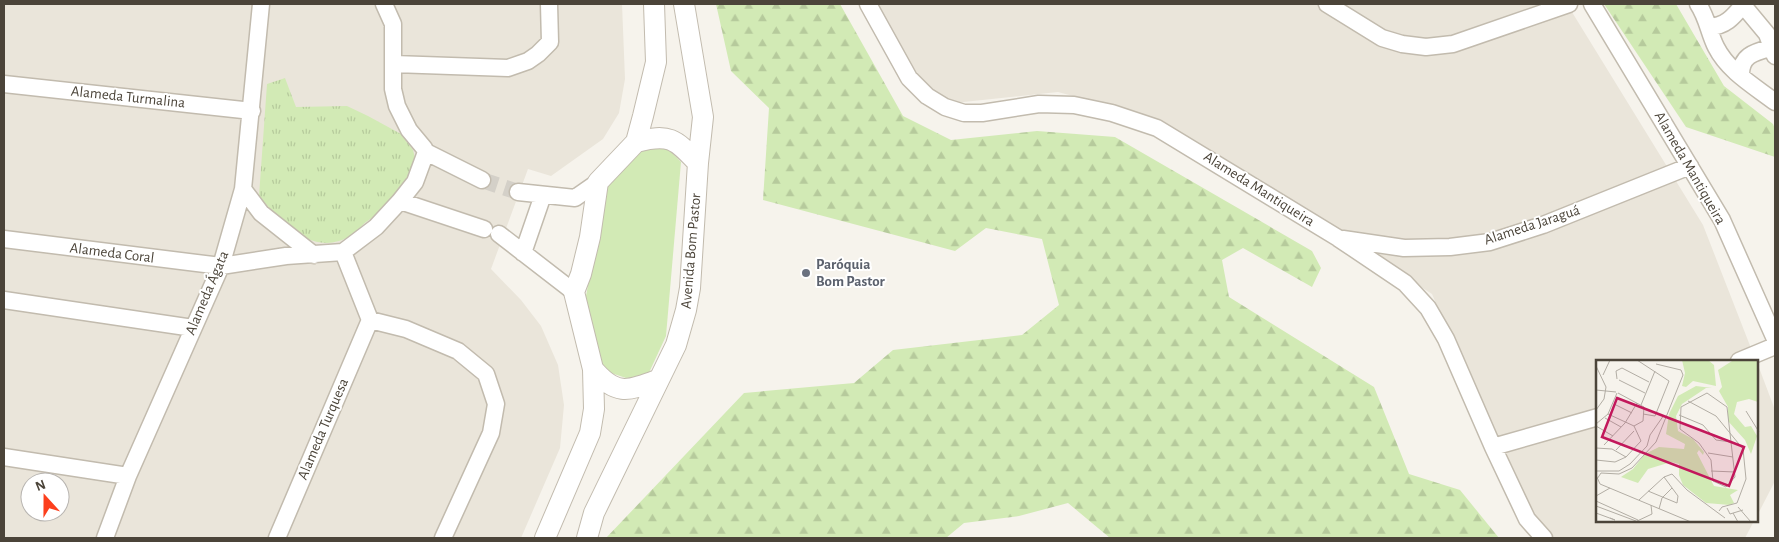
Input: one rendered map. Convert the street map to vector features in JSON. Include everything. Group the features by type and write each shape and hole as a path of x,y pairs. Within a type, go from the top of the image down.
{"street":[{"name":"Alameda Ágata","path":"105,538 128,476 221,266 243,189 261,4"},
{"path":"384,4 392,24 393,89 397,106 409,130 425,150 482,180"},
{"path":"394,64 508,68 528,61 550,42 549,4"},
{"path":"518,192 575,198 598,182 636,142 656,62 654,4"},
{"name":"Avenida Bom Pastor","path":"587,538 594,513 625,453 657,380 676,345 690,288 703,117 684,4"},
{"name":"Alameda Mantiqueira","path":"868,4 909,78 927,96 945,107 964,113 982,113 1039,104 1074,105 1112,113 1157,128 1338,238 1405,283 1428,308 1446,339 1492,447 1527,519 1544,538"},
{"path":"1327,4 1382,38 1402,44 1426,47 1453,44 1569,4"},
{"name":"Alameda Mantiqueira","path":"1592,4 1722,220 1775,339"},
{"path":"1698,4 1716,47 1725,60 1741,76 1775,102"},
{"path":"1709,27 1726,24 1743,4 1767,34 1774,52 1759,50 1744,60 1740,68 1741,76"},
{"name":"Alameda Turmalina","path":"4,84 252,111"},
{"path":"636,142 654,138 665,138 679,144 698,163"},
{"path":"425,150 415,182 400,202 376,227 343,252 370,320 406,329 458,351 486,374 496,404 491,433 443,538"},
{"name":"Alameda Jaraguá","path":"1338,238 1404,248 1450,247 1490,242 1543,225 1690,166"},
{"path":"546,538 590,433 594,409 593,369 574,292 581,274 590,237 598,182"},
{"path":"243,189 261,213 314,255"},
{"path":"523,253 544,194"},
{"path":"400,202 492,232 574,292"},
{"name":"Alameda Coral","path":"4,239 221,266 286,256 343,252"},
{"path":"4,300 193,328"},
{"name":"Alameda Turquesa","path":"277,538 370,320"},
{"path":"1741,360 1775,346"},
{"path":"593,369 604,382 617,388 636,389 657,380"},
{"path":"1492,447 1596,418"},
{"path":"4,457 128,476"}],"shaded area":[{"path":"4,4 622,4 625,79 619,113 603,139 551,176 528,169 491,269 521,300 541,326 558,365 564,405 560,448 521,538 4,538"},
{"path":"874,4 1567,4 1703,225 1756,360 1596,360 1596,522 1753,522 1745,538 1551,538 1527,517 1432,294 1159,119 1058,92 954,103 918,82"},
{"path":"1759,368 1775,410 1775,481 1759,512"}],"green space":[{"path":"716,4 840,4 903,116 951,140 1037,131 1115,137 1312,251 1321,268 1312,287 1243,248 1222,260 1229,297 1374,387 1409,474 1460,490 1499,538 1110,538 1068,503 1019,516 964,523 946,538 606,538 744,393 854,383 893,350 1022,335 1059,305 1042,239 986,228 955,251 763,200 769,108 731,71"},
{"path":"1604,4 1676,4 1724,86 1773,124 1775,129 1775,157 1686,127"},
{"path":"285,78 296,107 347,106 401,134 413,150 417,166 394,201 366,222 354,234 338,241 324,243 300,235 288,227 259,196 267,84"},
{"path":"647,145 666,149 681,162 666,336 647,377 626,378 599,369 585,301 607,187"}],"tunnel":[{"path":"482,180 518,192"}],"place":[{"name":"Paróquia Bom Pastor","path":"806,273"}]}
